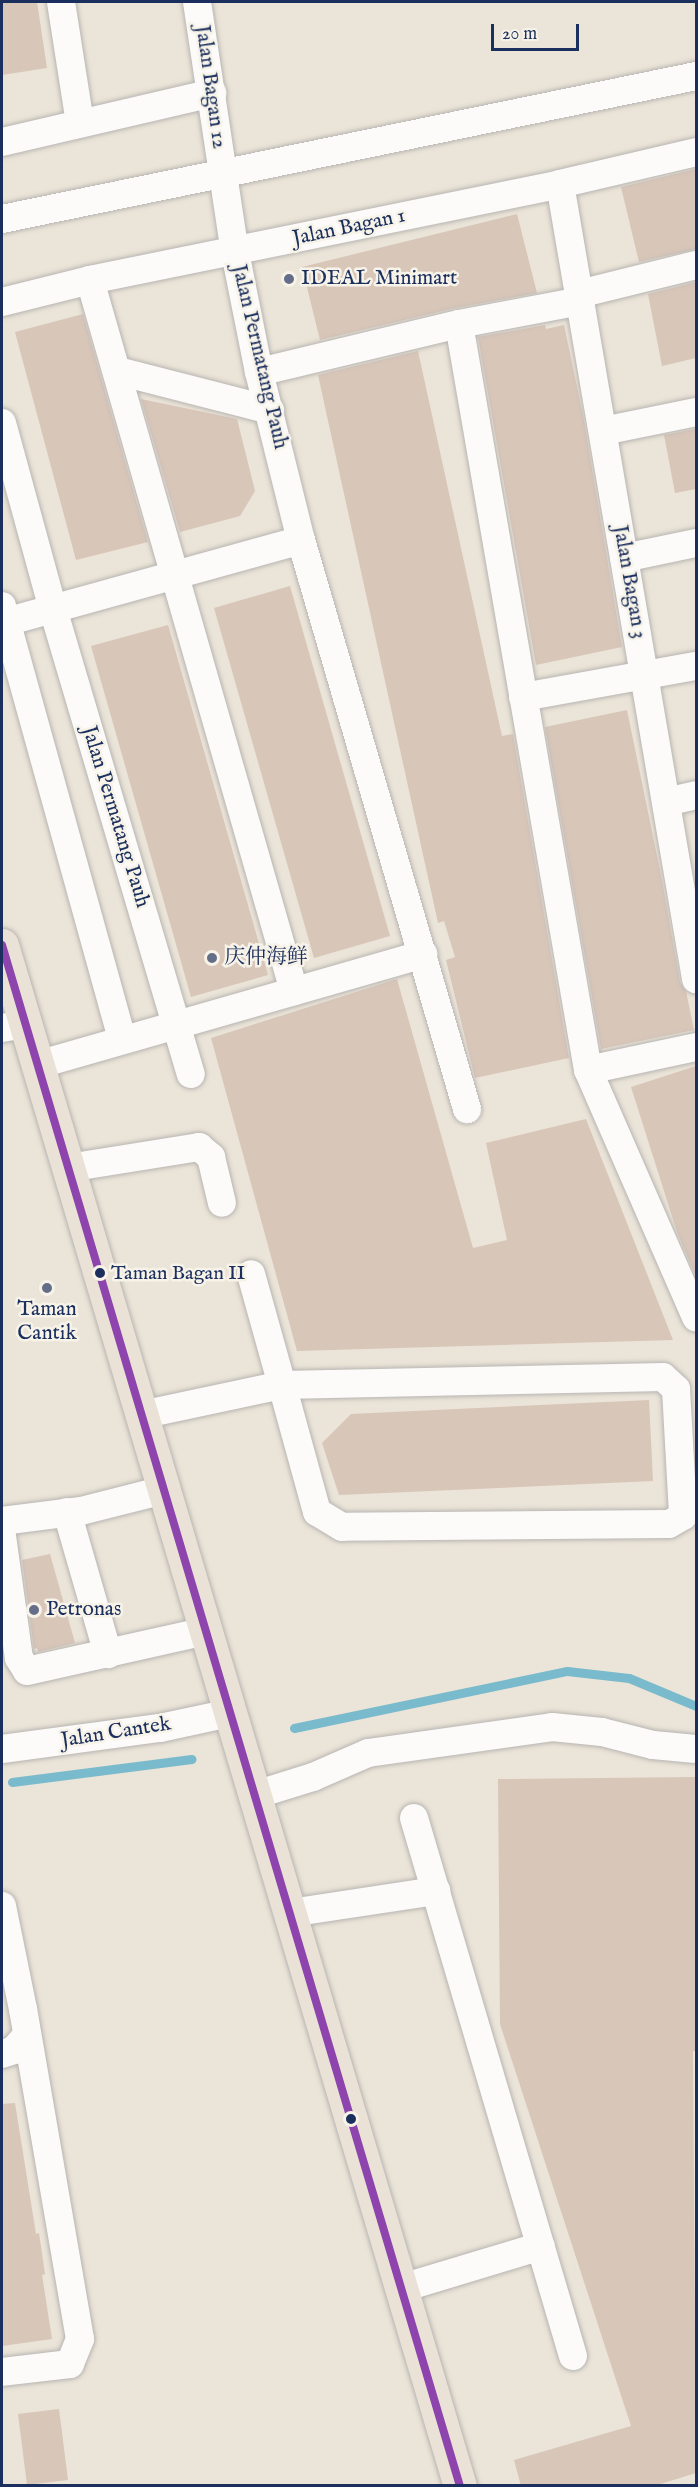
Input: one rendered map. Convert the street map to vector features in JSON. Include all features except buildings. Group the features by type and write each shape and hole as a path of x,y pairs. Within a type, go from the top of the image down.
{"main road":[{"path":"2,945 13,1026 37,1065 460,2486"}],"street":[{"path":"61,2 80,123"},
{"name":"Jalan Bagan 12","path":"197,2 223,173"},
{"path":"2,219 696,76"},
{"path":"2,142 212,93"},
{"name":"Jalan Bagan 1","path":"2,302 90,280 561,184 696,152"},
{"name":"Jalan Permatang Pauh","path":"223,173 235,252 259,372 301,540 467,1109"},
{"name":"Jalan Bagan 3","path":"561,184 666,802 692,922 696,979"},
{"path":"259,372 580,297 696,265"},
{"path":"90,280 118,371 294,991"},
{"path":"459,324 588,1070 696,1317"},
{"path":"118,371 270,410"},
{"path":"603,431 696,412"},
{"name":"Jalan Permatang Pauh","path":"2,423 53,609 191,1074"},
{"path":"122,1040 3,617 53,609 301,540"},
{"path":"624,558 696,543"},
{"path":"523,697 696,666"},
{"path":"666,802 696,795"},
{"path":"37,1065 423,954"},
{"path":"588,1070 696,1047"},
{"path":"68,1168 199,1146 211,1157 222,1203"},
{"path":"141,1415 282,1385 663,1377 676,1389 683,1516 669,1524 342,1527 317,1512 282,1385 252,1274"},
{"path":"2,1521 67,1512 164,1490"},
{"path":"67,1512 108,1654"},
{"path":"2,1536 20,1658 27,1671 206,1630"},
{"name":"Jalan Cantek","path":"2,1749 160,1728 231,1715"},
{"path":"252,1786 313,1777 368,1753 552,1727 602,1732 653,1745 696,1749"},
{"path":"414,1818 573,2356"},
{"path":"290,1913 436,1891"},
{"path":"2,1906 80,2339 70,2364 2,2372"},
{"path":"2,2054 14,2050 27,2035"},
{"path":"402,2288 541,2246"}],"waterway":[{"path":"294,1728 567,1671 629,1678 696,1706"},
{"path":"12,1782 192,1759"}],"transit line":[{"path":"2,945 460,2486"}],"place":[{"name":"IDEAL Minimart","path":"289,279"},
{"name":"庆仲海鲜","path":"212,958"},
{"name":"Taman Bagan II","path":"100,1273"},
{"name":"Taman Cantik","path":"47,1288"},
{"name":"Petronas","path":"34,1610"}]}
